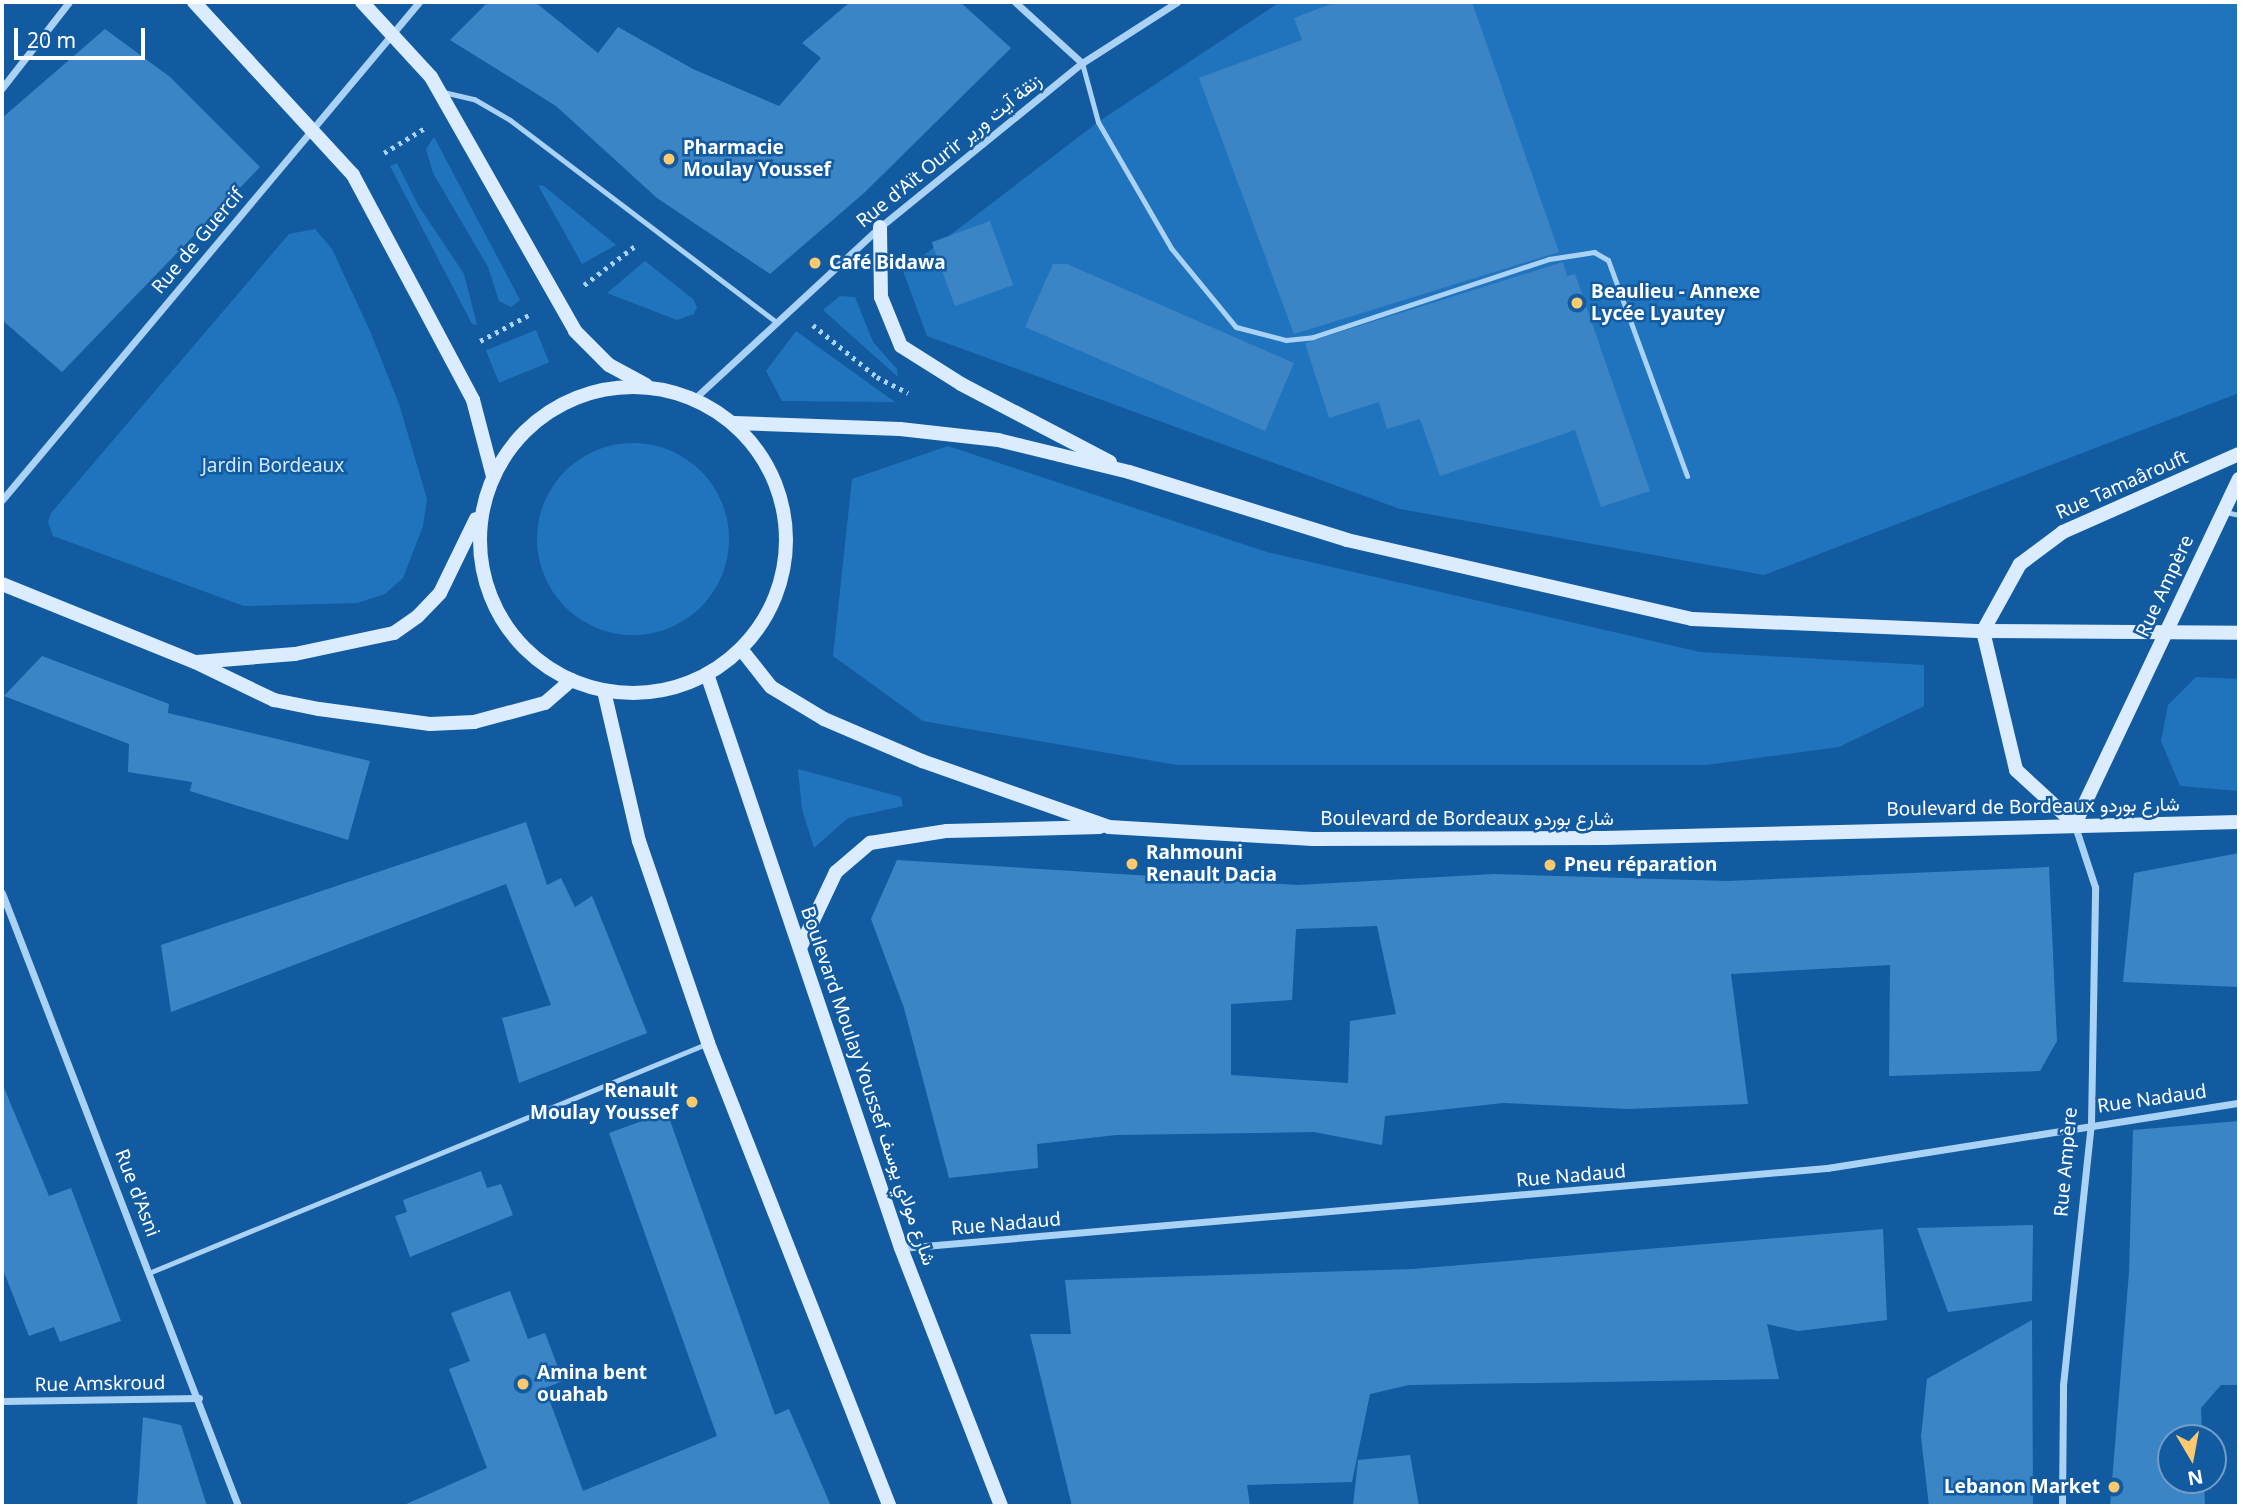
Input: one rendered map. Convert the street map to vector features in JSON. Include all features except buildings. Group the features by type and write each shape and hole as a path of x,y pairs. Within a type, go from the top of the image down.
{"main road":[{"path":"194,2 353,175 452,356 473,400 493,475"},
{"path":"362,2 392,33 440,91 555,301 575,331 609,365 650,387 694,399 734,423 765,459 783,503 787,553 771,608 741,649 707,674 660,691 604,691 571,680 540,662 503,622 483,573 479,534 484,501"},
{"path":"880,227 881,297 901,346 961,384 1129,472"},
{"path":"195,662 295,654 369,642 394,633 418,617 440,593 484,501 493,475 521,435 567,401 608,388 650,387"},
{"path":"734,423 949,434 998,440 1129,472 1347,540 1692,618 1983,631 2165,631 2239,634"},
{"name":"Rue Tamaârouft","path":"1983,631 2020,564 2063,532 2239,454"},
{"name":"Rue Ampère","path":"1983,631 2016,770 2075,824 2239,479"},
{"path":"2,584 195,662 274,700 430,724 474,722 545,703 571,680"},
{"name":"Boulevard de Bordeaux شارع بوردو","path":"741,649 771,687 824,719 922,761 1109,827 1341,839 1604,838 2075,824 2239,822"},
{"name":"Boulevard Moulay Youssef شارع مولاي يوسف","path":"707,674 901,1248 1001,1506"},
{"path":"604,691 639,841 708,1043 889,1506"},
{"path":"801,947 836,872 870,843 947,831 1109,827"}],"street":[{"path":"2,88 69,2"},
{"name":"Rue de Guercif","path":"2,500 419,2"},
{"path":"1015,2 1082,62"},
{"name":"Rue d'Aït Ourir زنقة آيت ورير","path":"694,399 775,321 880,227 1082,62 1177,2"},
{"name":"Rue Ampère","path":"2062,1506 2063,1385 2091,1124 2095,887 2075,824"},
{"name":"Rue d'Asni","path":"2,893 151,1272 238,1506"},
{"name":"Rue Nadaud","path":"901,1248 1827,1168 2091,1124 2239,1103"},
{"name":"Rue Amskroud","path":"2,1401 199,1398"}],"lane":[{"path":"1082,62 1098,122 1171,247 1236,327 1286,340 1313,337 1549,259 1594,252 1608,260 1687,476"},
{"path":"440,91 474,99 510,120 775,321"},
{"path":"2222,511 2239,515"},
{"path":"151,1272 708,1043"}],"path":[{"path":"384,153 429,126"},
{"path":"581,288 642,241"},
{"path":"480,341 528,315"},
{"path":"809,321 877,377 908,393"},
{"path":"905,402 911,387"}],"green space":[{"name":"Beaulieu - Annexe Lycée Lyautey","path":"1280,2 2239,2 2239,393 1764,575 1400,509 927,336 903,271 1098,122"},
{"path":"434,137 520,300 511,307 499,301 488,267 433,173 426,149"},
{"path":"397,163 418,205 464,274 477,325 472,324 390,166"},
{"path":"538,185 544,186 616,245 582,264"},
{"name":"Jardin Bordeaux","path":"315,229 332,249 370,331 399,404 427,499 423,526 403,578 385,594 357,603 244,606 53,536 48,522 51,513 289,234"},
{"path":"645,261 693,299 697,307 694,314 677,320 607,293"},
{"path":"840,296 855,297 873,342 897,369 898,377 823,310"},
{"path":"536,330 549,362 499,383 486,350"},
{"path":"796,331 895,402 782,401 766,371"},
{"path":"633,443 670,450 701,471 722,502 729,539 722,576 701,607 670,628 633,635 596,628 565,607 544,576 537,539 544,502 565,471 596,450"},
{"path":"948,446 1267,552 1700,652 1924,665 1924,706 1839,747 1706,765 1177,765 923,721 833,656 852,479"},
{"path":"2196,677 2239,679 2239,791 2180,786 2161,741 2168,705"},
{"path":"798,769 901,797 903,806 848,818 814,848 802,809"}],"place":[{"name":"Pharmacie Moulay Youssef","path":"669,159"},
{"name":"Café Bidawa","path":"815,263"},
{"name":"Beaulieu - Annexe Lycée Lyautey","path":"1577,303"},
{"name":"Rahmouni Renault Dacia","path":"1132,864"},
{"name":"Pneu réparation","path":"1550,865"},
{"name":"Renault Moulay Youssef","path":"692,1102"},
{"name":"Amina bent ouahab","path":"523,1384"},
{"name":"Lebanon Market","path":"2114,1487"}]}
